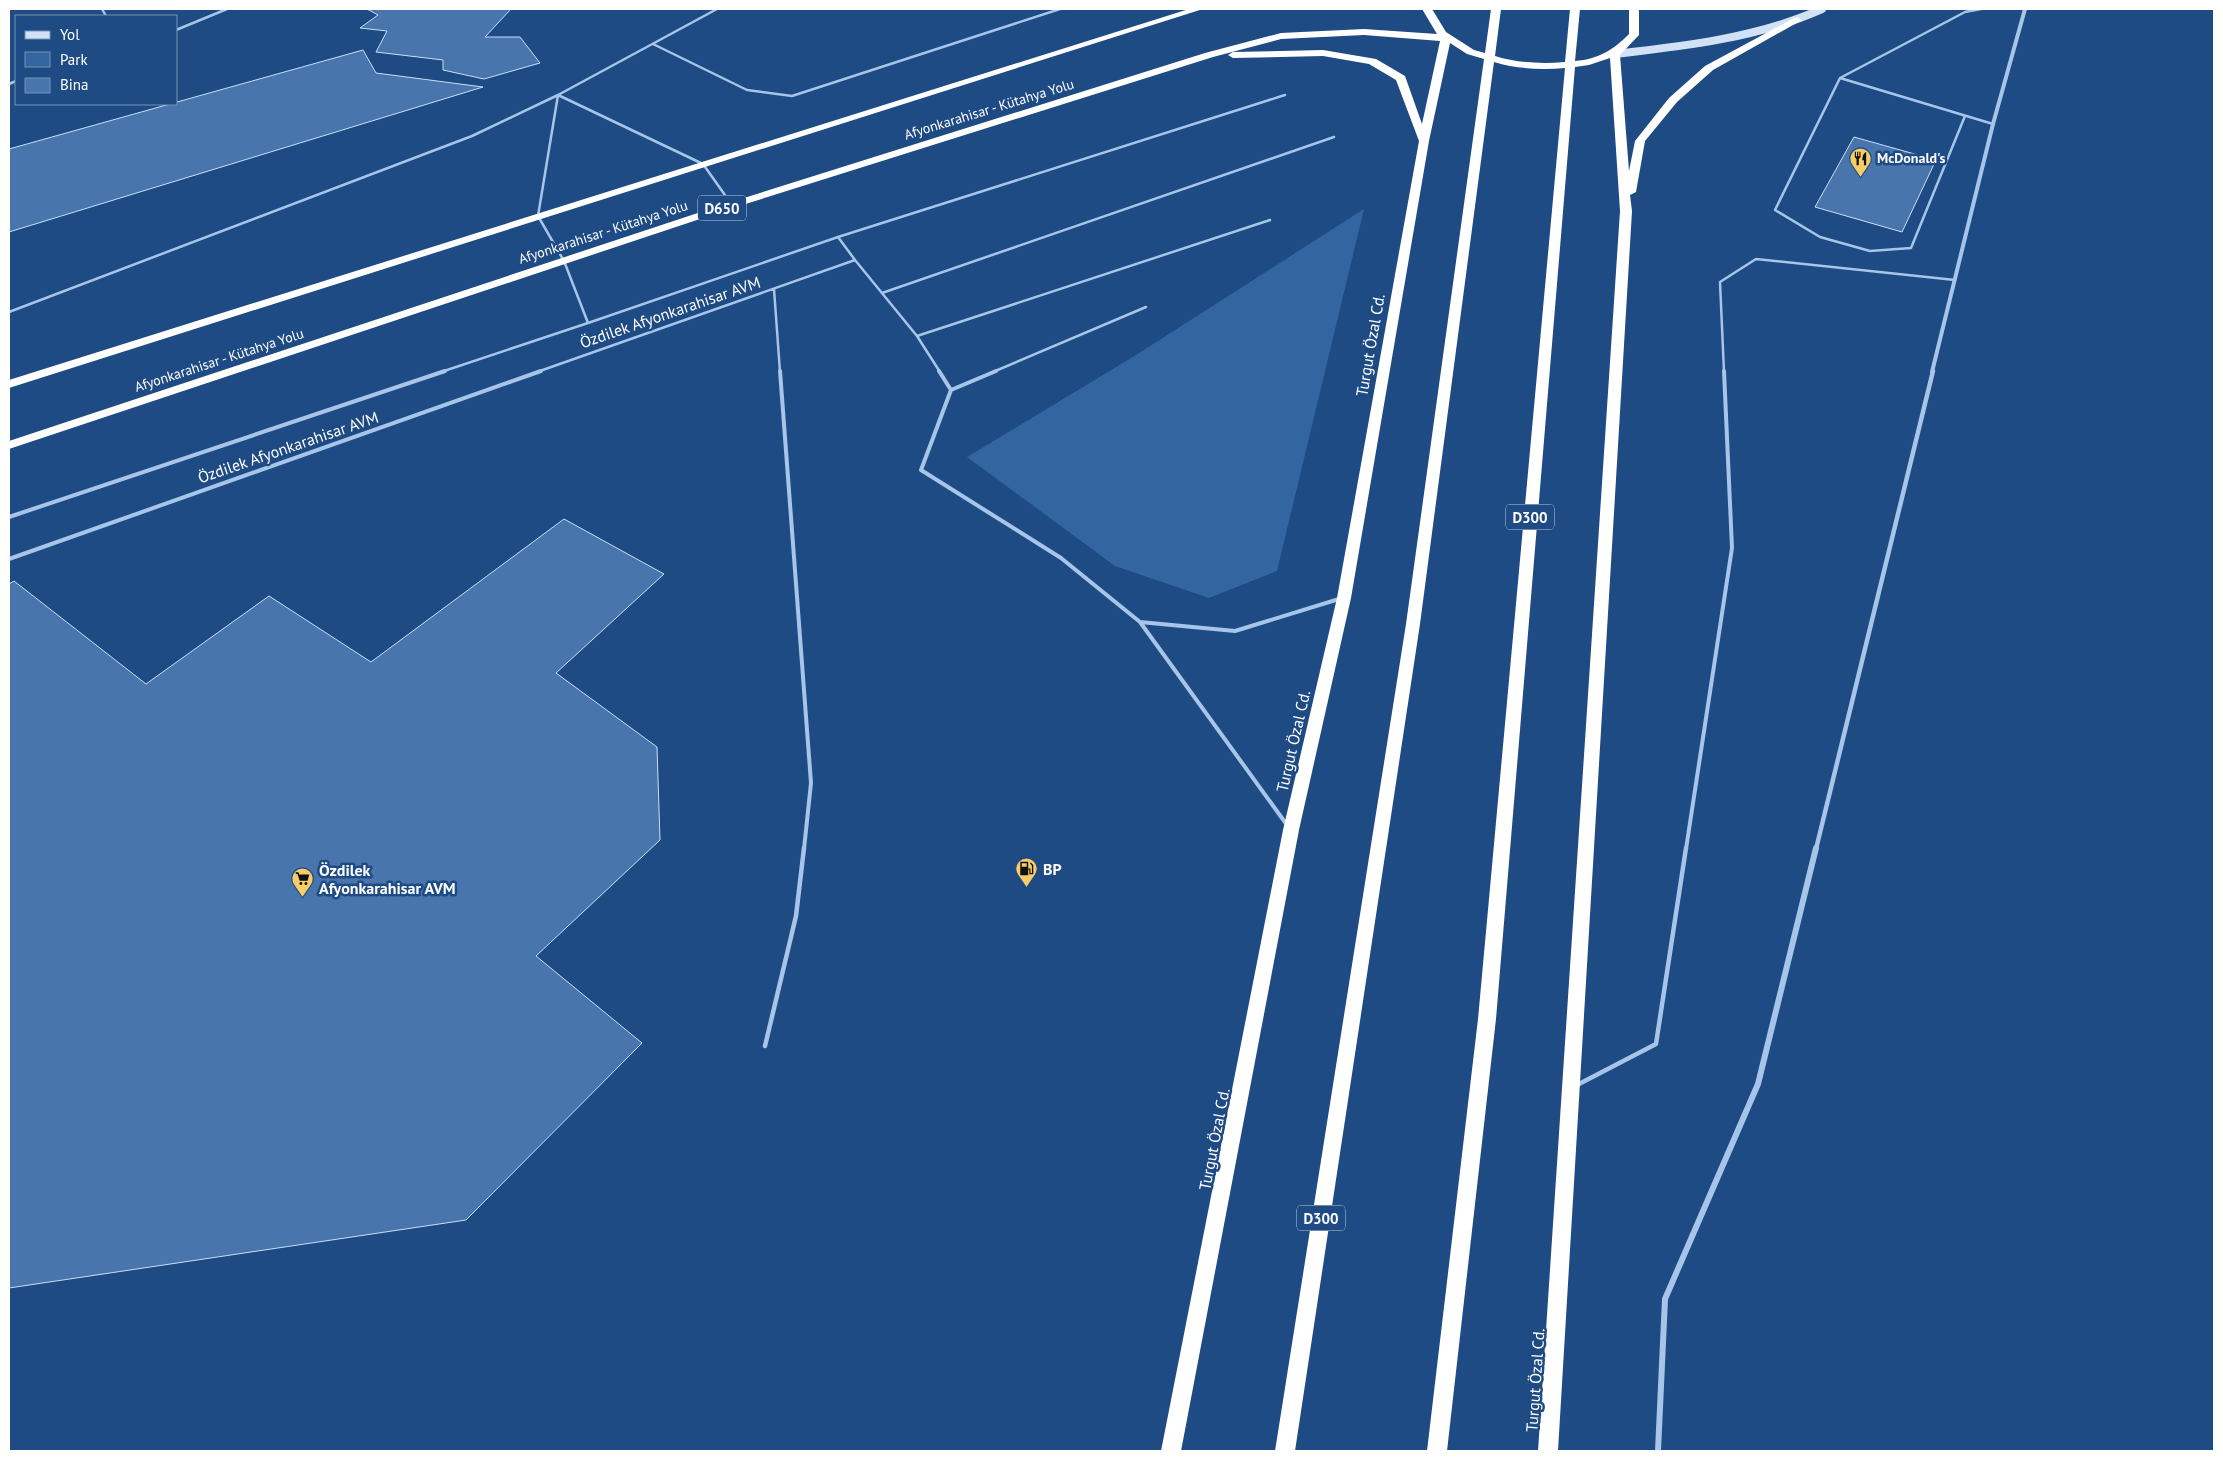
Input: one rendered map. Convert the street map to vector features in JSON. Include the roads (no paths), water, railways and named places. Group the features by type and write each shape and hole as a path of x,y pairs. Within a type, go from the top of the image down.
{"highway":[{"name":"Afyonkarahisar - Kütahya Yolu","path":"9,384 1198,9"},
{"path":"1427,9 1430,20 1446,38 1474,54 1500,62 1547,68 1583,64 1615,54 1633,39 1639,21 1634,9"},
{"name":"D300","path":"1285,1451 1413,624 1496,9"},
{"name":"D300","path":"1437,1451 1487,1019 1574,12"},
{"path":"1626,211 1640,141 1673,100 1709,68 1797,20"},
{"name":"Afyonkarahisar - Kütahya Yolu","path":"9,445 732,205 1209,55 1281,36 1364,32 1446,38"},
{"name":"Turgut Özal Cd.","path":"1171,1451 1291,830 1344,598 1424,141 1446,38"},
{"path":"1209,55 1323,53 1372,60 1401,78 1424,141"},
{"name":"Turgut Özal Cd.","path":"1548,1451 1626,211 1615,54"}],"street":[{"path":"1615,54 1698,46 1797,20 1822,9"},
{"path":"1658,1451 1665,1299 1758,1084 1993,124 2025,9"}],"lane":[{"path":"178,29 215,16 227,9"},
{"path":"9,312 472,136 558,95 717,9"},
{"path":"653,44 747,90 792,96 1060,9"},
{"path":"1965,116 1911,248 1870,252 1820,237 1775,210 1840,78 1965,12 1981,9"},
{"path":"1840,78 1993,124"},
{"path":"558,95 702,164 732,205"},
{"path":"558,95 538,216 564,261"},
{"path":"588,323 838,237 1286,95"},
{"path":"882,293 1334,137"},
{"path":"917,336 1270,220"},
{"path":"838,237 917,336 952,390"},
{"path":"1570,1089 1656,1044 1732,548 1720,282 1756,259 1955,280"},
{"name":"Özdilek Afyonkarahisar AVM","path":"9,559 855,260"},
{"name":"Özdilek Afyonkarahisar AVM","path":"9,517 588,323 564,261"},
{"path":"765,1046 796,916 811,783 774,289"},
{"path":"1146,307 952,390 921,470 1061,558 1140,622 1291,830"},
{"path":"1140,622 1235,631 1344,598"}],"place":[{"name":"McDonald's","path":"1861,177"},
{"name":"BP","path":"1027,888"},
{"name":"Özdilek Afyonkarahisar AVM","path":"303,898"}]}
